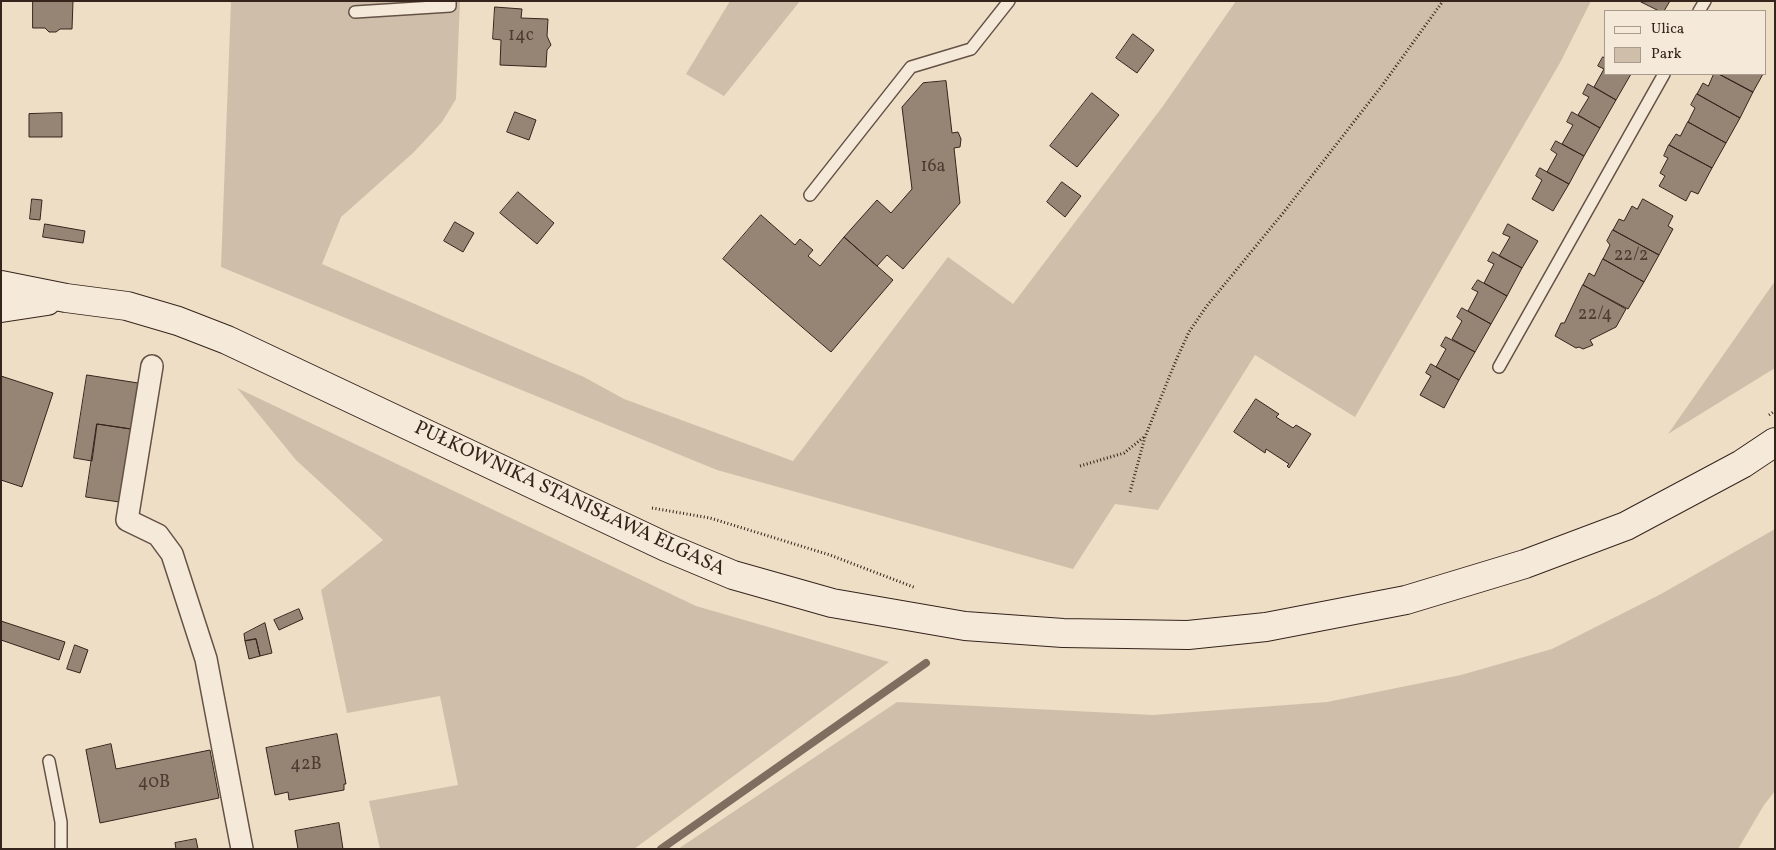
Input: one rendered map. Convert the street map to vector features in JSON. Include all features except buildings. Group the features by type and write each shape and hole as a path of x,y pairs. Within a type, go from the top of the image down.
{"street":[{"name":"PUŁKOWNIKA STANISŁAWA ELGASA","path":"1,285 66,298 127,306 178,321 227,340 666,547 732,574 832,603 965,626 1064,633 1188,635 1266,627 1406,600 1526,564 1626,526 1742,464 1775,442"},
{"name":"PUŁKOWNIKA STANISŁAWA ELGASA","path":"1,308 66,298"},
{"path":"152,366 127,520 158,535 172,554 206,659 242,849"}],"lane":[{"path":"355,12 450,6 450,1"},
{"path":"810,195 911,67 971,49 1010,1"},
{"path":"1500,366 1663,75"},
{"path":"49,761 61,822 60,849"}],"path":[{"path":"1130,492 1145,437 1189,332 1206,307 1296,198 1381,87 1443,1"},
{"path":"1767,416 1775,411"},
{"path":"1080,466 1124,453 1145,437"},
{"path":"646,508 710,518 830,555 925,591"}],"green space":[{"path":"231,1 460,1 456,99 442,122 413,153 341,217 322,264 584,377 624,399 793,461 948,257 1013,304 1163,106 1236,1 1591,1 1561,61 1355,417 1255,355 1158,510 1115,504 1073,569 717,470 221,267"},
{"path":"730,1 800,1 724,96 686,74"},
{"path":"1775,281 1775,368 1668,434"},
{"path":"237,388 696,606 889,662 634,849 380,849 369,801 458,785 440,696 347,713 321,590 383,540 296,460"},
{"path":"1775,529 1775,791 1764,805 1738,849 678,849 897,702 1153,715 1327,702 1461,675 1552,649 1661,594"}],"waterway":[{"path":"661,849 926,663"}]}
